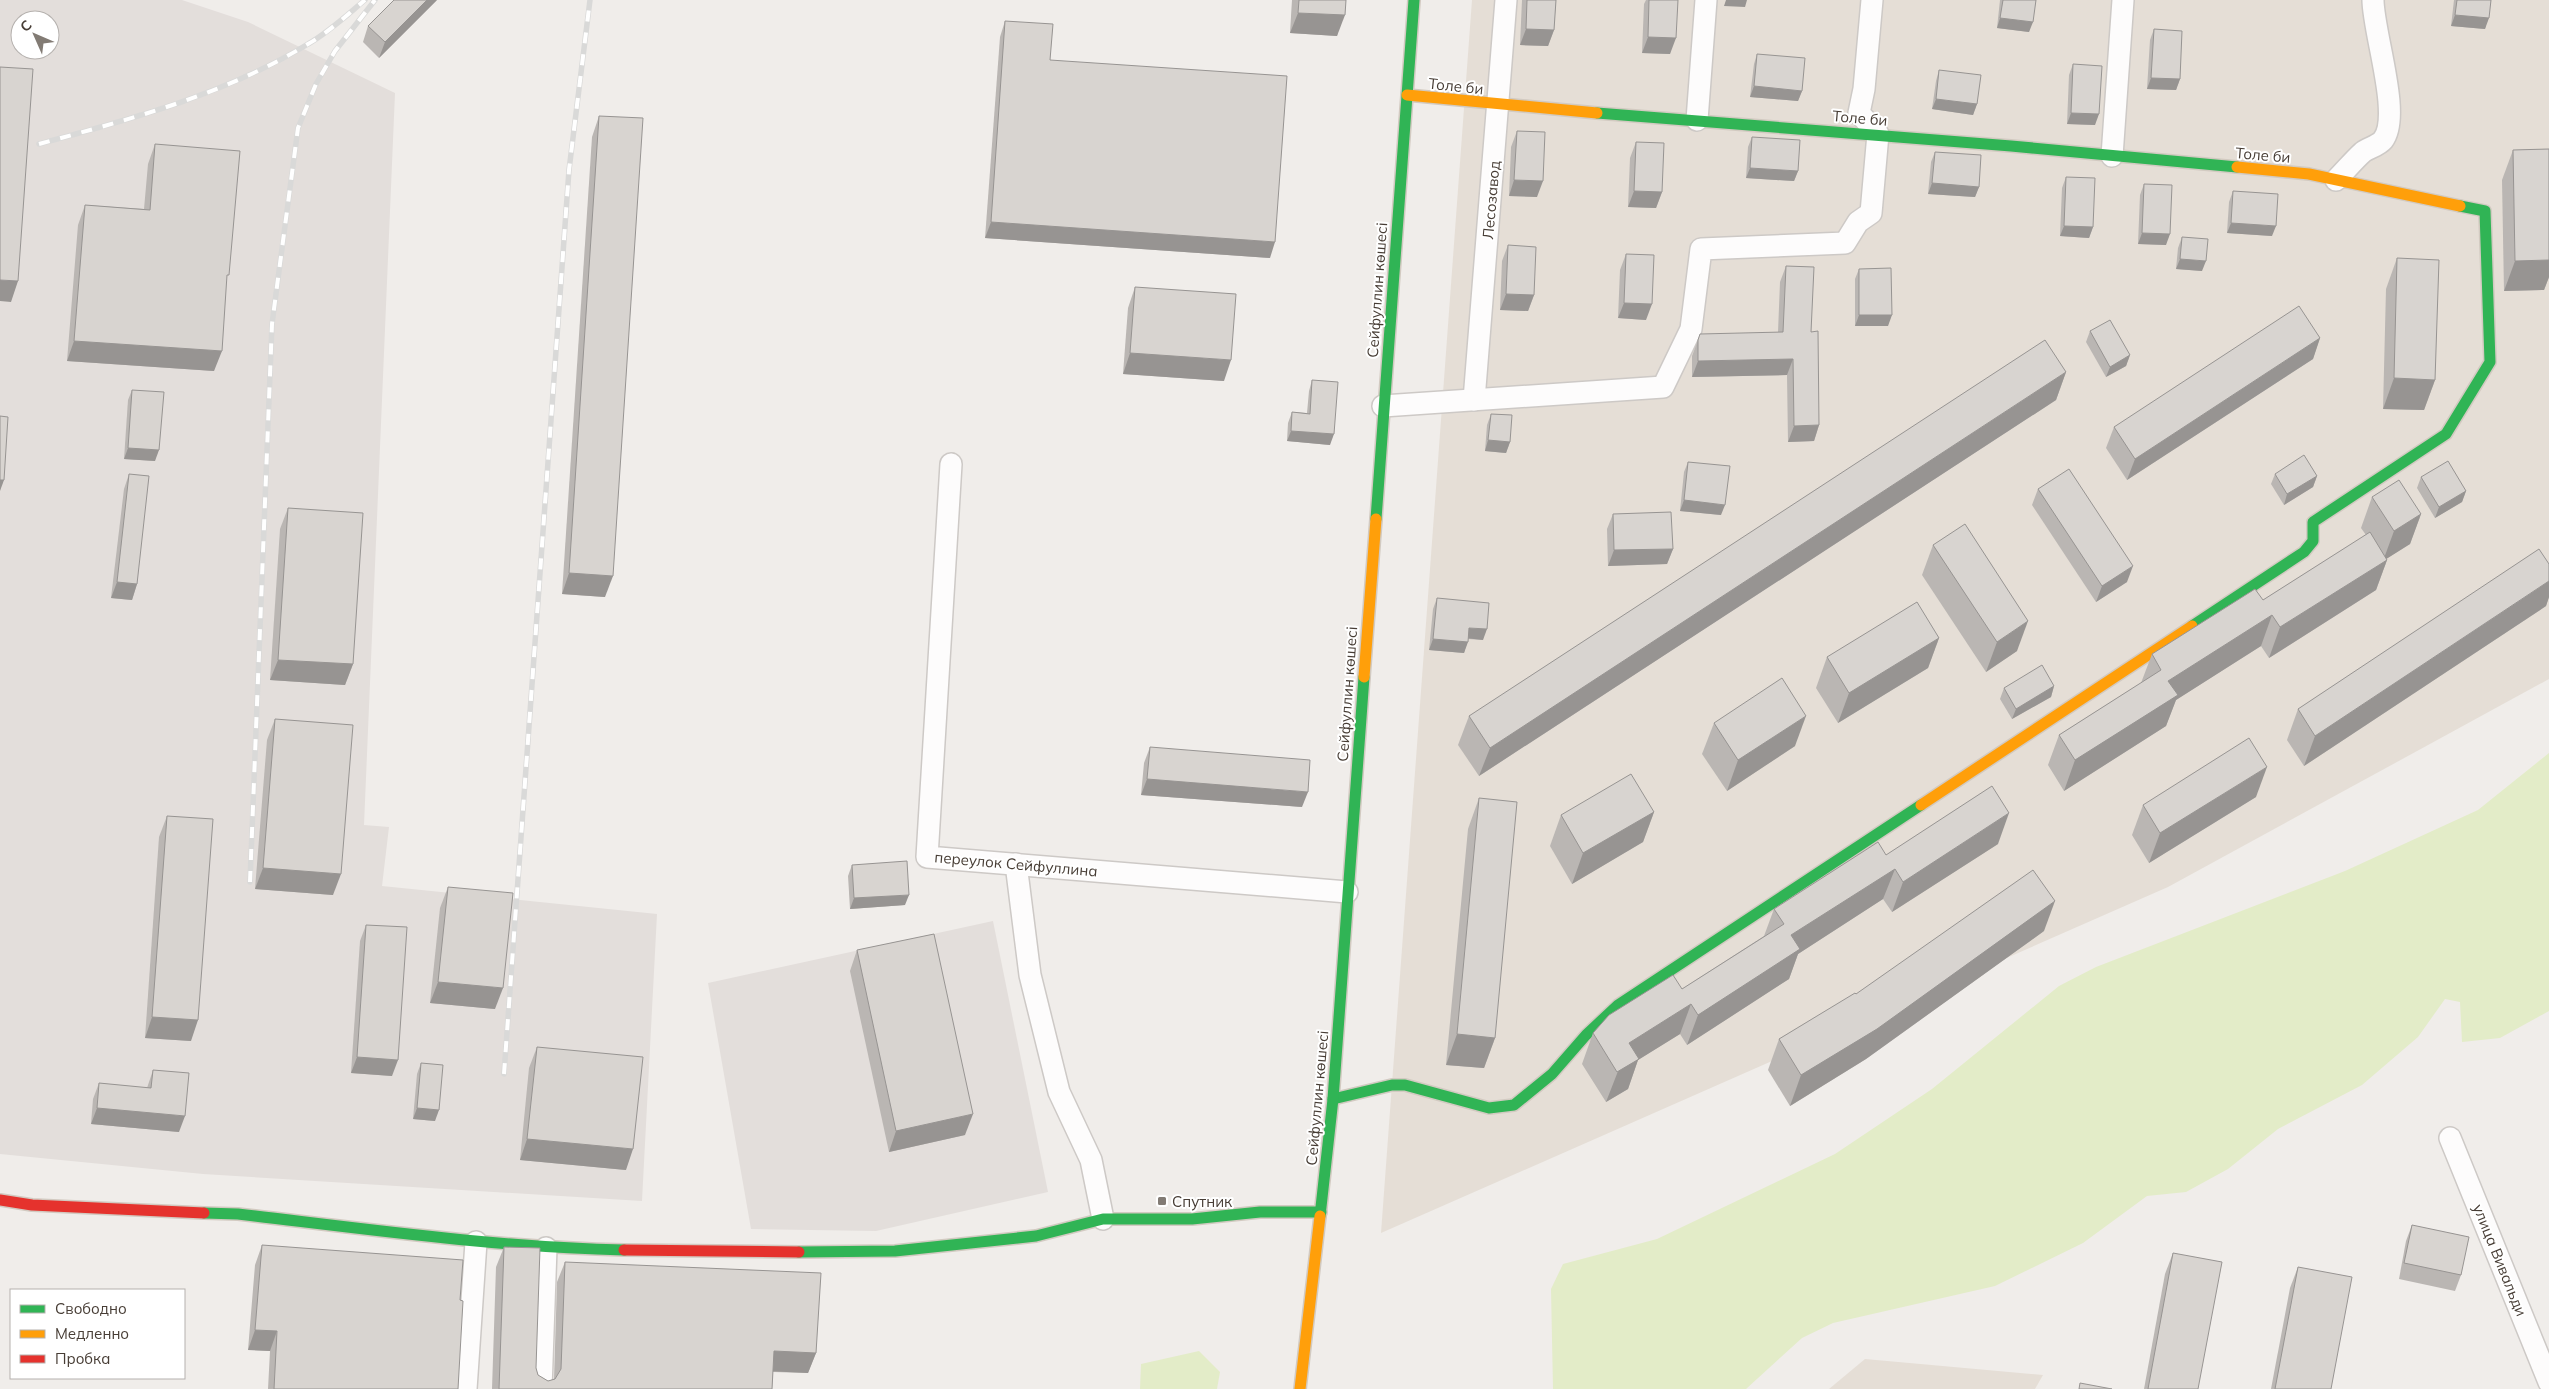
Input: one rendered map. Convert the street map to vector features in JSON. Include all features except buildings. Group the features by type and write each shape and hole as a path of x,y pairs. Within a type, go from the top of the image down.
{"street":[{"name":"Сейфуллин көшесі","path":"1300,1389 1322,1212 1333,1099 1414,0"},
{"name":"Лесозавод","path":"1474,400 1506,0"},
{"path":"1696,120 1706,0"},
{"path":"1383,406 1663,387 1691,329 1701,249 1846,243 1858,222 1871,213 1878,134 1860,113 1872,0"},
{"path":"2112,156 2123,0"},
{"path":"2336,180 2364,152 2382,141 2388,126 2387,83 2373,14 2374,0"},
{"name":"Толе би","path":"1333,1099 1392,1085 1405,1085 1488,1108 1514,1105 1552,1074 1586,1034 1618,1005 2304,552 2313,541 2313,522 2446,434 2490,362 2485,211 2309,174 1878,134 1498,106 1407,95"},
{"name":"переулок Сейфуллина","path":"951,464 927,856 1348,892"},
{"path":"1016,864 1030,975 1059,1092 1091,1160 1103,1220"},
{"name":"улица Вивальди","path":"2450,1138 2549,1382"},
{"path":"0,1200 32,1204 238,1214 476,1242 546,1248 720,1252 896,1251 1036,1236 1103,1220 1192,1219 1260,1212 1322,1212"},
{"path":"466,1389 476,1242"},
{"path":"540,1389 546,1248"}],"shaded area":[{"path":"0,0 182,0 248,22 395,93 364,825 389,827 382,886 657,914 642,1201 203,1174 0,1154"},
{"path":"1472,0 2549,0 2549,679 2168,887 1381,1233"},
{"path":"993,921 1048,1192 876,1231 751,1229 708,983"},
{"path":"1865,1359 2043,1375 2035,1389 1829,1389"}],"green space":[{"path":"2549,753 2549,1011 2500,1038 2462,1042 2460,1002 2445,999 2418,1037 2362,1085 2278,1129 2228,1169 2186,1192 2147,1196 2083,1243 1995,1286 1833,1323 1802,1338 1746,1389 1553,1389 1551,1289 1563,1264 1657,1239 1835,1154 1932,1089 2059,986 2096,967 2345,871 2478,810"},
{"path":"1199,1351 1220,1372 1217,1389 1140,1389 1141,1364"}],"railway":[{"path":"39,144 143,115 244,77 277,62 316,39 365,0"},
{"path":"250,882 272,324 298,128 316,84 335,51 375,0"},
{"path":"504,1074 569,170 590,0"}],"traffic: fast":[{"path":"1376,519 1414,0"},
{"path":"1597,113 2011,146 2237,167"},
{"path":"2192,626 2304,552 2313,541 2313,522 2446,434 2490,362 2485,211 2460,206"},
{"path":"1320,1216 1333,1099 1364,677"},
{"path":"1333,1099 1392,1085 1405,1085 1489,1108 1514,1105 1552,1074 1586,1035 1618,1005 1921,805"},
{"path":"799,1252 895,1251 1036,1236 1103,1219 1192,1219 1260,1212 1321,1212"},
{"path":"204,1213 238,1214 478,1241 624,1250"}],"traffic: slow":[{"path":"1407,95 1597,113"},
{"path":"2237,167 2309,174 2460,206"},
{"path":"1364,677 1376,519"},
{"path":"1921,805 2192,626"},
{"path":"1300,1389 1320,1216"}],"traffic: jam":[{"path":"0,1200 32,1205 204,1213"},
{"path":"624,1250 799,1252"}],"place":[{"name":"Спутник","path":"1162,1201"}]}
